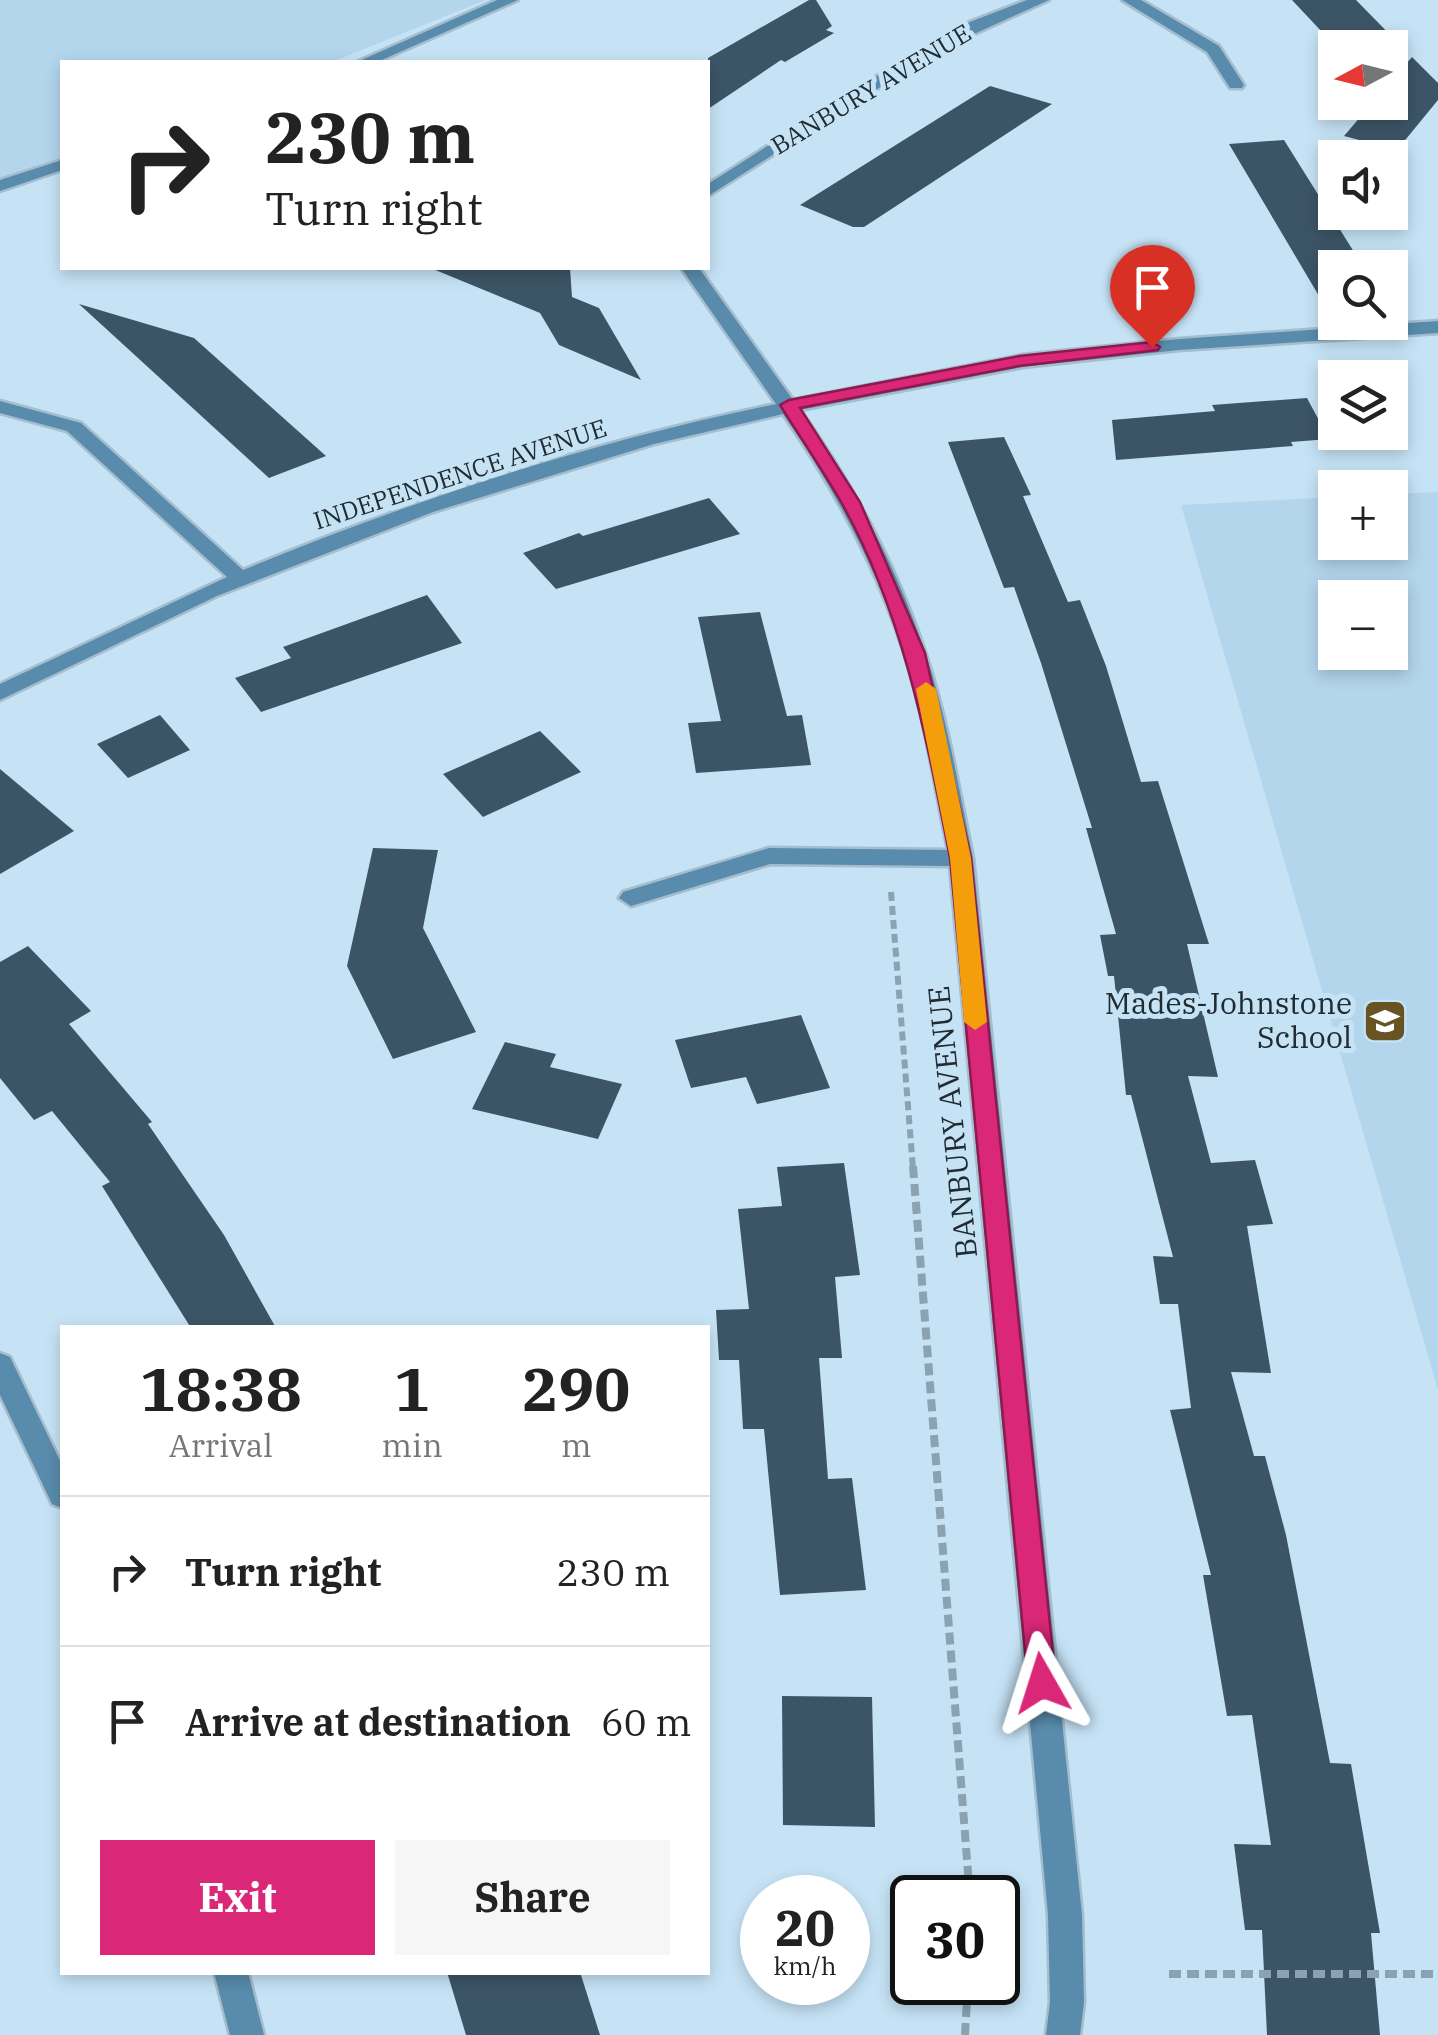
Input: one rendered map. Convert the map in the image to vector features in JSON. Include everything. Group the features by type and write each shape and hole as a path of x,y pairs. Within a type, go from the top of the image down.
{"street":[{"path":"371,60 510,0"},
{"name":"BANBURY AVENUE","path":"710,190 934,47 968,28 1041,0"},
{"path":"1130,0 1214,50 1236,85"},
{"path":"0,186 60,167"},
{"name":"BANBURY AVENUE","path":"691,270 789,405 851,502 915,653 930,704 961,858 1065,1915 1067,2002 1063,2035"},
{"name":"INDEPENDENCE AVENUE","path":"0,693 238,577 438,502 576,457 789,405 1019,361 1185,343 1438,328"},
{"path":"0,407 74,427 238,577"},
{"path":"631,898 769,856 961,858"},
{"path":"0,1365 60,1491"},
{"path":"232,1975 247,2035"}],"path":[{"path":"890,858 968,1875"},
{"path":"1169,1974 1438,1974"},
{"path":"965,2035 967,2005"}],"shaded area":[{"path":"0,0 486,0 337,60 60,60 60,158 0,177"},
{"name":"Mades-Johnstone School","path":"1438,492 1438,1390 1181,505 1318,498 1318,560 1408,560 1408,493"}],"building":[{"path":"809,0 816,0 832,26 826,30 834,33 785,62 781,60 710,108 708,58"},
{"path":"1292,0 1356,0 1385,30 1320,30"},
{"path":"1412,57 1438,83 1438,100 1405,140 1359,140 1344,136 1358,120 1408,120 1408,62"},
{"path":"990,86 1052,104 864,227 853,227 800,205"},
{"path":"1284,140 1318,194 1318,230 1340,230 1353,250 1318,250 1318,294 1229,144"},
{"path":"435,270 570,270 572,297 599,308 641,380 559,345 540,313"},
{"path":"79,304 194,338 326,456 269,478"},
{"path":"1307,398 1318,418 1318,440 1291,442 1293,446 1116,460 1112,420 1215,411 1212,405"},
{"path":"1004,437 1031,495 1023,496 1068,602 1080,600 1106,666 1141,782 1158,781 1209,944 1187,944 1218,1077 1188,1076 1211,1163 1255,1160 1273,1224 1247,1226 1271,1373 1231,1372 1254,1456 1265,1456 1286,1535 1330,1763 1351,1764 1380,1933 1371,1933 1380,2035 1267,2035 1262,1930 1245,1930 1234,1844 1271,1845 1252,1715 1227,1716 1203,1575 1211,1575 1170,1410 1191,1408 1178,1304 1160,1304 1153,1256 1173,1257 1131,1095 1126,1095 1114,976 1108,976 1100,935 1116,934 1086,828 1092,828 1041,663 1014,587 1004,588 948,442"},
{"path":"709,498 740,534 556,589 523,553 579,533 583,536"},
{"path":"427,595 462,643 261,712 235,678 291,658 283,647"},
{"path":"760,612 787,716 802,715 811,765 696,773 688,723 721,721 698,617"},
{"path":"160,715 190,750 128,778 97,744"},
{"path":"540,731 581,772 483,817 443,774"},
{"path":"0,769 74,831 0,874"},
{"path":"373,848 438,850 423,928 476,1032 393,1059 347,966"},
{"path":"28,946 91,1011 69,1024 152,1122 148,1124 224,1235 274,1325 189,1325 102,1186 110,1182 52,1111 34,1120 0,1078 0,962"},
{"path":"801,1015 830,1088 757,1104 746,1077 691,1088 675,1040"},
{"path":"505,1042 556,1054 550,1067 622,1084 598,1139 472,1109"},
{"path":"844,1163 860,1275 835,1277 842,1358 819,1358 828,1479 852,1478 866,1590 780,1595 764,1429 743,1429 739,1360 719,1360 716,1310 749,1309 738,1209 782,1206 777,1167"},
{"path":"782,1696 872,1697 875,1827 783,1825"},
{"path":"448,1975 581,1975 600,2035 466,2035"}],"slow traffic":[{"path":"926,689 961,858 975,1022"}],"place":[{"name":"Mades-Johnstone School","path":"1385,1021"}],"route":[{"path":"1042,1683 961,858 930,704 915,653 851,502 789,405 1019,361 1152,347"}]}
